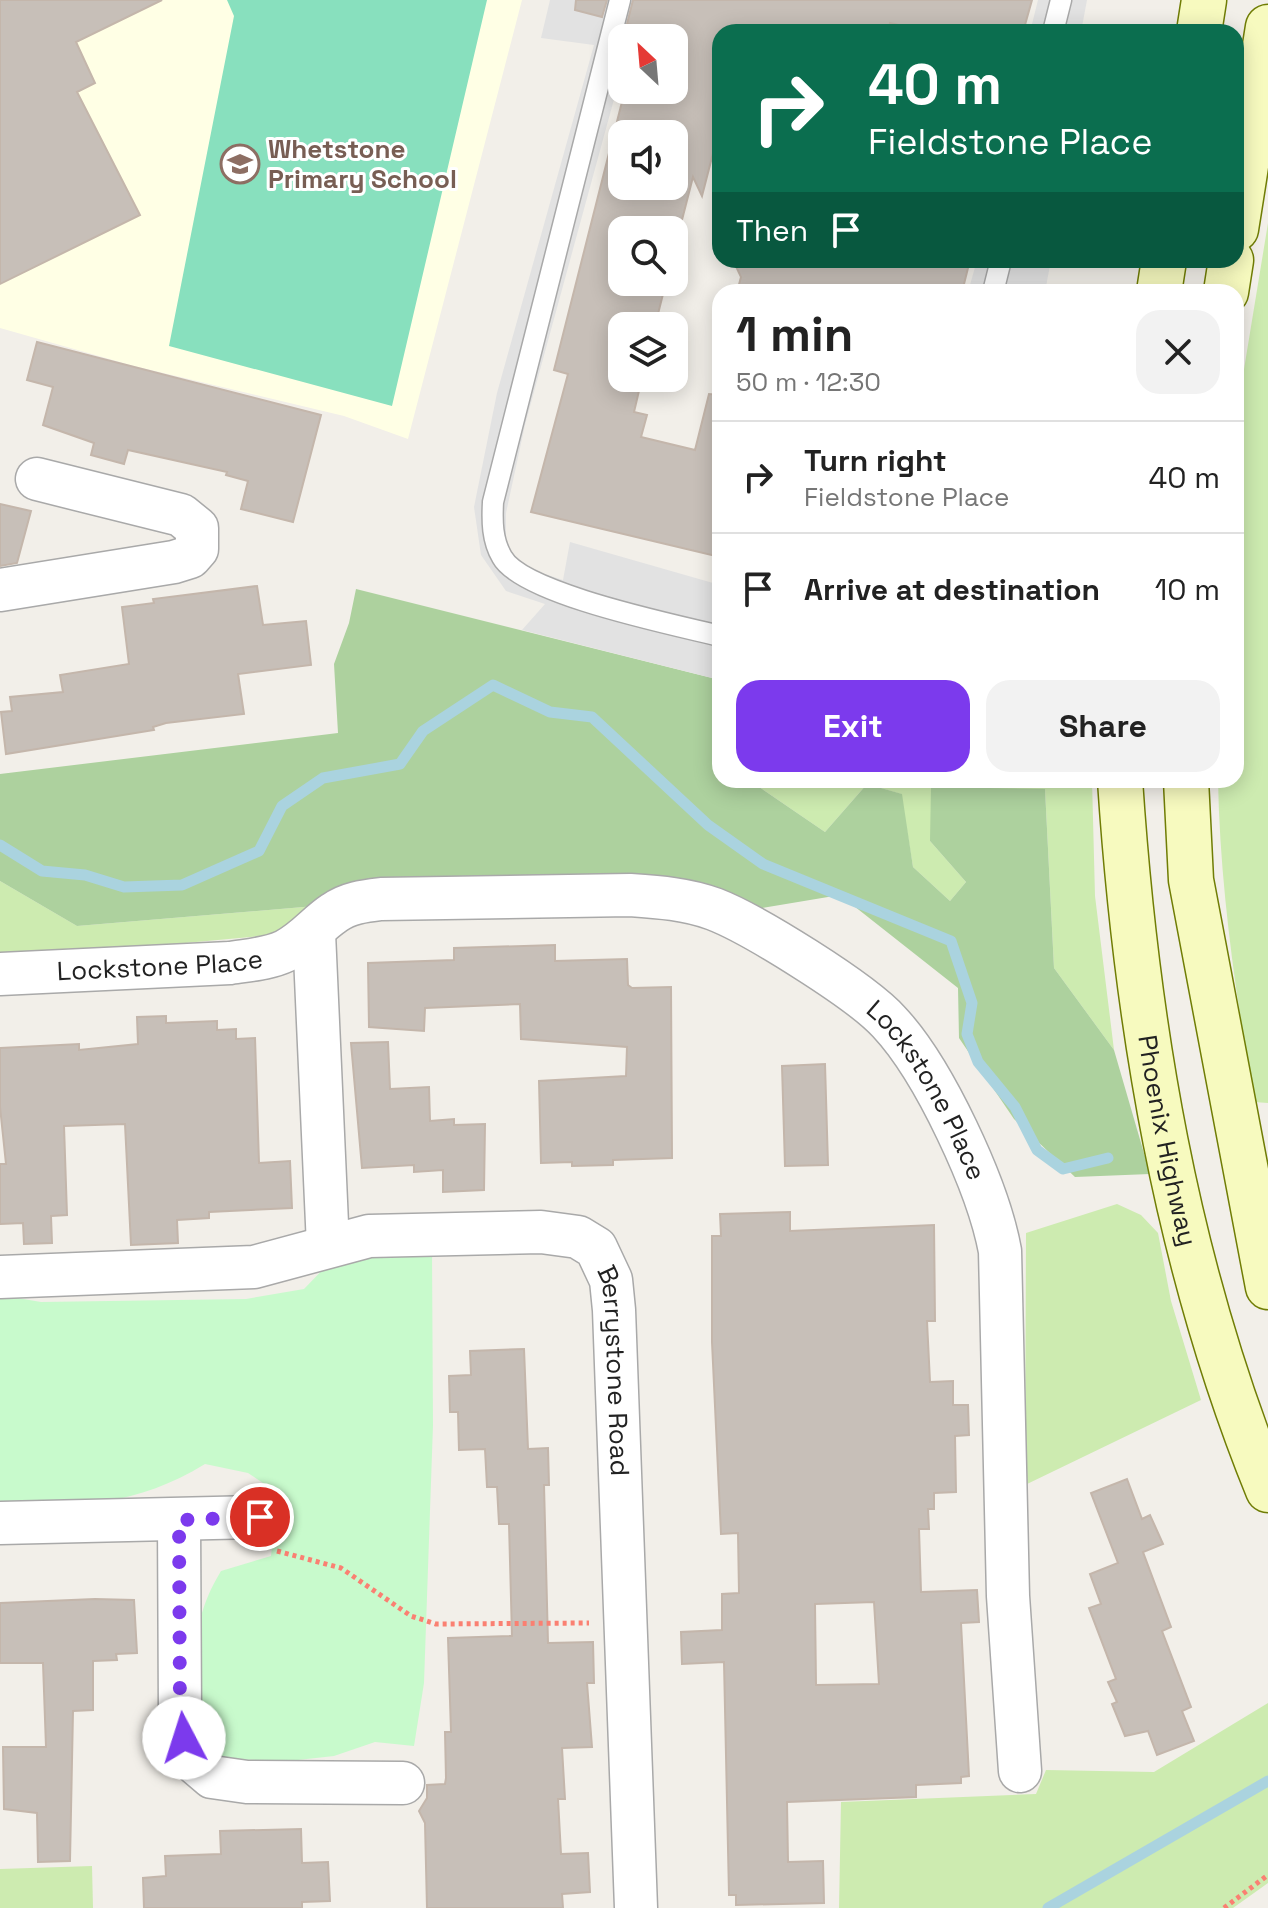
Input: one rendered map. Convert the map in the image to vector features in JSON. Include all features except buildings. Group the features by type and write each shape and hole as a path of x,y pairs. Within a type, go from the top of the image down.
{"main road":[{"path":"1200,24 1204,0"},
{"path":"1244,178 1268,27"},
{"name":"Phoenix Highway","path":"1121,788 1128,906 1151,1073 1204,1312 1268,1490"},
{"path":"1186,788 1191,880 1252,1131 1268,1287"}],"street":[{"path":"0,590 174,562 190,557 197,549 197,528 181,515 37,479"},
{"name":"Lockstone Place","path":"0,974 230,963 284,951 314,933 333,913 354,903 381,899 669,897 715,909 856,994 889,1021 935,1091 984,1187 1000,1251 1008,1607 1020,1771"},
{"path":"314,933 328,1246"},
{"name":"Berrystone Road","path":"0,1277 254,1267 369,1236 541,1232 578,1237 596,1248 608,1271 612,1295 636,1908"},
{"path":"0,1523 260,1517"},
{"path":"179,1520 180,1716 192,1760 212,1777 247,1782 403,1783"}],"lane":[{"path":"620,0 493,502 492,524 503,559 524,578 595,603 712,634"},
{"path":"1055,24 1061,0"}],"path":[{"path":"260,1517 268,1549 341,1568 411,1616 436,1624 626,1622"},
{"path":"1224,1908 1268,1875"}],"shaded area":[{"name":"Whetstone Primary School","path":"0,0 522,0 408,439 344,416 134,366 0,328"},
{"path":"550,0 641,0 635,24 608,24 608,104 613,104 525,425 506,513 506,548 532,570 563,580 570,542 712,583 712,678 522,630 545,604 506,591 481,555 474,507 497,393 594,45 541,38"},
{"path":"1038,0 1087,0 1082,24 1032,24"},
{"path":"975,268 1050,268 1046,284 970,284"}],"green space":[{"path":"227,0 487,0 392,406 169,346 234,16"},
{"path":"1268,223 1268,1103 1254,1102 1230,941 1219,820 1218,788 1244,788 1244,369"},
{"path":"356,589 712,678 712,788 761,788 825,832 864,788 881,788 902,794 913,867 950,901 966,882 930,841 931,788 1045,789 1054,968 1114,1050 1150,1174 1075,1177 1014,1119 959,1038 958,988 840,895 756,909 315,906 77,926 0,881 0,774 338,733 334,664 349,623"},
{"path":"761,788 864,788 825,832"},
{"path":"881,788 1092,788 1095,896 1114,1050 1054,968 1045,789 930,841 966,882 950,901 913,867 901,794"},
{"path":"0,881 77,926 315,906 271,935 0,960"},
{"path":"1117,1204 1141,1215 1158,1233 1171,1301 1201,1400 1025,1485 1026,1233"},
{"path":"432,1250 433,1425 424,1683 414,1746 375,1742 334,1756 289,1761 224,1759 201,1740 196,1653 202,1613 221,1571 271,1556 278,1493 248,1473 205,1464 180,1478 131,1496 81,1504 0,1507 0,1295 41,1302 246,1299 304,1289 334,1258"},
{"path":"1268,1703 1268,1883 1233,1908 839,1908 841,1802 1036,1794 1046,1770 1154,1772"},
{"path":"92,1866 93,1908 0,1908 0,1869"}],"waterway":[{"path":"0,845 42,871 85,875 124,887 182,885 259,851 282,806 323,778 400,764 423,731 493,685 550,712 592,717 708,825 763,864 951,941 972,1003 967,1034 978,1062 1015,1107 1037,1150 1063,1169 1108,1158"},
{"path":"1048,1908 1268,1781"}],"place":[{"name":"Whetstone Primary School","path":"240,164"}],"route":[{"path":"184,1738 180,1716 179,1520 260,1517"}]}
